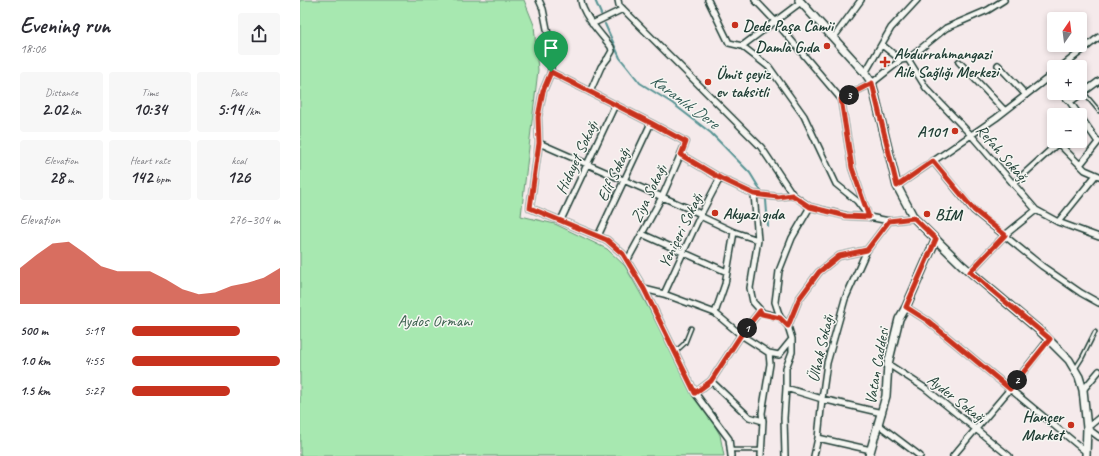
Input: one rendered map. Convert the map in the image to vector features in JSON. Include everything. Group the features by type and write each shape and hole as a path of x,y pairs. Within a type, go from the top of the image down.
{"street":[{"path":"539,0 543,10 551,49 551,72 543,91 539,110 539,143 530,208 607,240 623,254 644,289 695,393 729,439 731,456"},
{"path":"581,0 581,6 592,24 611,47 612,51 601,66 590,92"},
{"path":"592,24 625,0"},
{"path":"708,0 729,43 742,46 769,68 804,116 836,184 857,201 869,217"},
{"path":"755,0 841,99 852,168 869,217"},
{"path":"834,37 862,0"},
{"path":"865,73 891,28 916,0"},
{"path":"841,99 872,83 901,60 908,60 946,28 988,10 1004,0"},
{"path":"742,46 775,22 800,1 865,73 872,83 897,186 914,218 970,272 1050,339 1069,360 1075,370 1084,390 1087,428 1086,454"},
{"path":"620,5 761,147 792,195 810,207 846,216 869,217 889,221 914,218"},
{"path":"1070,60 1099,37"},
{"path":"882,44 901,60"},
{"name":"Refah Sokağı","path":"908,60 926,88 971,135 1036,210 1058,222 1099,237"},
{"path":"959,62 1005,111"},
{"path":"998,65 1026,95"},
{"name":"Ziya Sokağı","path":"551,72 686,142 662,196 627,262"},
{"path":"897,186 1005,111 1047,78"},
{"path":"1087,90 1099,81"},
{"path":"1073,100 1070,102 1074,108"},
{"name":"Hidayet Sokağı","path":"561,220 615,104"},
{"name":"Elif Sokağı","path":"598,236 651,123"},
{"path":"1080,164 1098,142 1087,126"},
{"path":"539,143 662,196 734,232 758,240"},
{"path":"1013,184 1058,143 1085,170 1098,176 1058,222"},
{"path":"681,155 720,178 754,194 778,197 792,195"},
{"path":"933,161 974,210 1042,266 1081,293 1099,302"},
{"name":"Yeniçeri Sokağı","path":"664,294 720,178"},
{"path":"754,194 758,240 750,288 753,302 762,314 780,318"},
{"path":"785,456 784,418 786,368 792,352 792,339 788,326 780,318 774,302 779,271 792,238 810,207"},
{"path":"970,272 1005,235 1036,210"},
{"name":"Ülhak Sokağı","path":"814,456 818,438 827,363 845,299 867,250 889,221"},
{"path":"716,313 727,272 734,232"},
{"path":"642,234 727,272"},
{"name":"Vatan Caddesi","path":"870,453 886,396 888,364 899,319 906,307 936,239"},
{"path":"788,326 799,299 819,272 839,256 867,250"},
{"path":"644,289 664,294 716,313 741,335 770,353 779,355 792,339"},
{"path":"906,307 928,321 1086,454"},
{"path":"695,393 711,381 741,335 760,311"},
{"path":"953,456 1050,339"},
{"path":"761,456 762,413 770,364 770,353"},
{"name":"Ayder Sokağı","path":"888,364 925,388 1009,456"},
{"path":"1084,390 1099,372"},
{"path":"711,381 749,417 763,421"},
{"path":"786,388 822,399 882,413"},
{"path":"1087,428 1099,418"},
{"path":"879,425 920,456"},
{"path":"1087,428 1099,436"},
{"path":"818,438 870,453"}],"lane":[{"path":"1087,96 1099,111"},
{"path":"675,352 682,346 691,328"},
{"path":"1075,370 1095,332"},
{"path":"730,450 761,450"}],"green space":[{"name":"Aydos Ormanı","path":"300,0 524,0 534,25 538,70 521,216 555,224 607,249 625,266 720,435 724,456 300,456"}],"waterway":[{"name":"Karanlık Dere","path":"595,0 601,14"},
{"name":"Karanlık Dere","path":"605,24 620,58 640,83 672,103 711,133 750,173 761,191"},
{"name":"Karanlık Dere","path":"766,200 768,226"}],"place":[{"name":"Dede Paşa Camii","path":"735,25"},
{"name":"Damla Gıda","path":"827,46"},
{"name":"Abdurrahmangazi Aile Sağlığı Merkezi","path":"885,62"},
{"name":"Ümit çeyiz ev taksitli","path":"708,82"},
{"name":"A101","path":"955,131"},
{"name":"Akyazı gıda","path":"715,213"},
{"name":"BİM","path":"927,214"},
{"name":"Hançer Market","path":"1071,425"}],"route":[{"path":"551,72 686,142 681,155 720,178 754,194 778,197 792,195 810,207 846,216 869,217 852,168 841,99 872,83 897,186 933,161 974,210 1005,235 970,272 1050,339 1010,389 928,321 906,307 936,239 914,218 889,221 867,250 839,256 819,272 799,299 788,326 780,318 762,314 760,311 741,335 711,381 695,393 644,289 623,254 607,240 530,208 539,143 538,117 543,91 551,72"}]}
